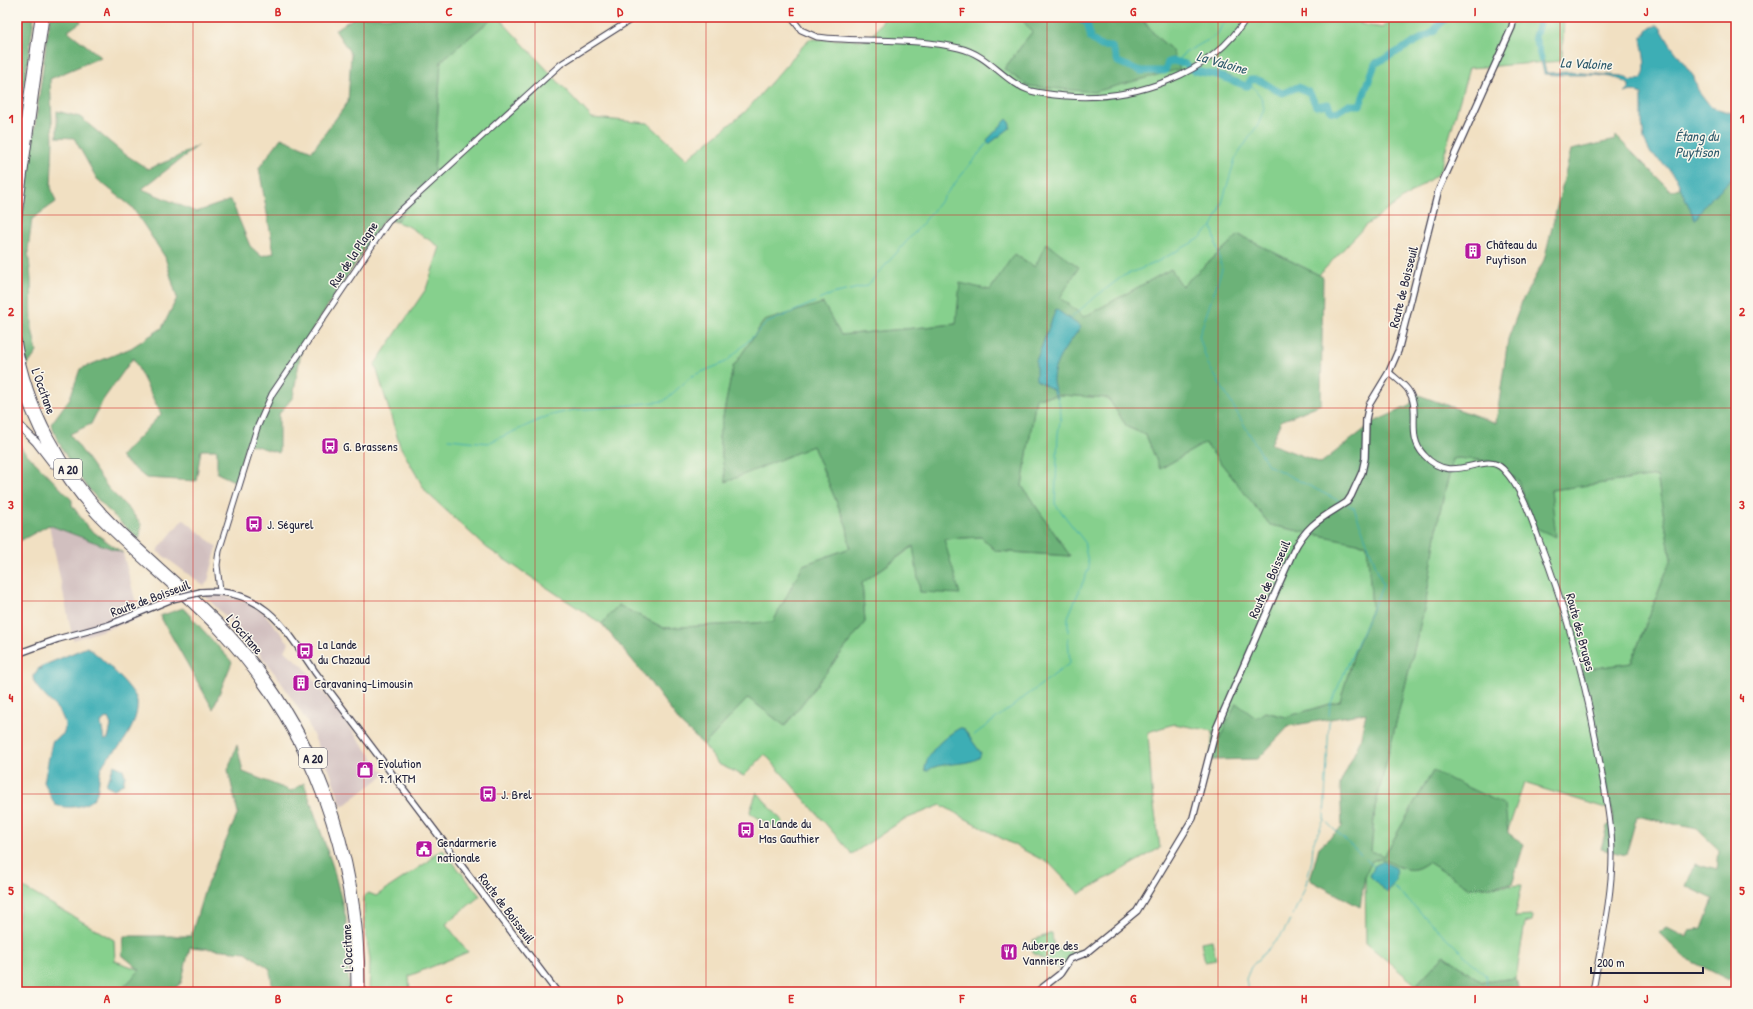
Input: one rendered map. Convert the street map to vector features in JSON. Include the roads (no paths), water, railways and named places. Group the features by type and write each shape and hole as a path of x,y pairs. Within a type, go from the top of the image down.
{"highway":[{"path":"17,174 39,17"},
{"path":"17,222 45,17"},
{"name":"L'Occitane","path":"17,340 24,373 38,413 52,442 74,478 111,521 203,606 239,644 268,681 302,736 333,807 349,863 358,924 361,992"},
{"name":"L'Occitane","path":"17,372 38,428 48,449 72,485 112,530 218,630 259,680 291,730 322,797 341,858 353,927 355,992"},
{"path":"17,423 36,442 60,474 72,485"}],"main road":[{"name":"Route de Boisseuil","path":"1037,992 1060,974 1070,960 1086,953 1137,911 1193,818 1216,729 1286,566 1301,536 1310,527 1347,502 1351,496 1362,472 1365,458 1366,419 1369,405 1389,372 1398,351 1438,192 1512,27 1514,17"},
{"name":"Route de Boisseuil","path":"17,654 58,639 109,625 172,599 201,592 220,591 239,595 258,603 283,626 315,672 557,992"}],"street":[{"name":"Rue de la Plagne","path":"220,591 217,559 260,417 272,394 368,249 388,222 561,64 590,44 635,17"},
{"path":"791,17 801,30 817,37 931,43 961,48 984,57 1012,82 1031,91 1054,95 1089,98 1157,86 1195,67 1229,42 1247,17"},
{"name":"Route des Bruges","path":"1389,372 1408,390 1414,407 1413,432 1415,442 1423,455 1438,467 1446,470 1459,470 1488,462 1496,463 1510,477 1521,492 1556,582 1591,709 1610,820 1612,854 1608,900 1593,992"}],"water":[{"path":"1081,17 1084,19 1089,19 1090,34 1096,42 1100,44 1113,45 1120,62 1154,71 1140,70 1120,64 1115,58 1112,47 1101,46 1091,39 1087,22 1082,21"},
{"path":"1448,17 1442,21 1435,31 1375,64 1360,105 1348,105 1337,112 1332,111 1328,104 1316,106 1308,92 1301,88 1295,88 1287,92 1281,92 1273,89 1259,80 1250,80 1248,86 1246,86 1221,77 1195,71 1197,69 1224,74 1245,84 1250,78 1261,78 1273,88 1280,91 1286,91 1300,86 1308,90 1316,104 1330,103 1333,110 1336,111 1345,104 1359,104 1375,60 1383,59 1416,38 1433,31 1441,20"},
{"path":"1539,17 1541,17 1535,37 1538,47 1532,36"},
{"name":"Étang du Puytison","path":"1657,25 1660,27 1670,44 1694,77 1698,90 1711,107 1736,114 1736,175 1707,202 1695,220 1676,178 1664,164 1651,154 1644,140 1642,123 1642,94 1632,91 1624,93 1629,89 1629,85 1622,80 1612,77 1544,74 1539,53 1542,54 1546,73 1569,72 1623,76 1631,81 1641,79 1645,70 1645,65 1641,38 1650,28"},
{"path":"1171,58 1187,64 1170,61 1168,62 1165,71 1159,71 1165,69 1166,60"},
{"path":"1007,119 1010,122 1010,128 989,144 987,140"},
{"path":"1056,309 1081,327 1059,358 1056,365 1053,380 1057,398 1052,389 1036,380 1036,361"},
{"path":"87,647 124,681 137,701 133,725 120,746 107,758 103,764 95,796 89,802 80,806 65,807 55,805 44,782 52,742 63,734 65,726 63,718 58,710 34,683 33,676 39,668 41,670 40,667","holes":["108,718 111,725 108,739 104,740 101,723 104,719"]},
{"path":"960,728 963,728 981,753 979,758 973,761 938,766 927,771 925,770 929,757 938,745"},
{"path":"114,765 123,769 125,775 123,784 114,789 106,785 109,776 112,777 110,774"},
{"path":"1382,861 1396,868 1397,872 1397,875 1387,893 1370,876 1376,863"}],"waterway":[{"name":"La Valoine","path":"1081,17 1082,21 1087,22 1091,39 1101,46 1112,47 1118,62 1140,71 1165,71 1168,62 1174,61 1185,64 1195,71 1217,75 1246,86 1248,86 1250,80 1259,80 1283,93 1298,87 1310,93 1316,106 1328,104 1331,111 1337,112 1348,105 1360,105 1375,64 1435,31 1435,28 1448,17"},
{"path":"1178,62 1183,54 1217,35 1224,22 1231,17"},
{"name":"La Valoine","path":"1541,17 1535,37 1541,58"},
{"path":"1250,83 1261,97 1264,108 1259,123 1235,159 1220,210 1212,226 1222,269 1199,336 1208,364 1268,465 1341,502"},
{"path":"819,300 832,294 867,286 923,223 989,141"},
{"path":"1070,319 1090,301 1123,276 1153,264 1199,239 1212,226"},
{"path":"449,439 488,443 548,416 573,410 617,407 664,401 692,376 726,362 767,323 815,302"},
{"path":"1058,397 1061,415 1058,434 1055,504 1084,541 1089,568 1068,617 1068,632"},
{"path":"1329,715 1330,705 1383,585 1354,508 1348,505"},
{"path":"974,735 1070,663 1068,638"},
{"path":"1329,721 1324,820 1361,855"},
{"path":"1293,915 1305,888 1312,860 1313,843 1324,820"},
{"path":"1366,859 1374,867"},
{"path":"1392,885 1486,976 1488,992"},
{"path":"1248,992 1246,979 1251,967 1283,933 1290,920"}],"place":[{"name":"Château du Puytison","path":"1473,251"},
{"name":"G. Brassens","path":"330,446"},
{"name":"J. Ségurel","path":"254,524"},
{"name":"La Lande du Chazaud","path":"305,651"},
{"name":"Caravaning-Limousin","path":"301,683"},
{"name":"Evolution 7.1 KTM","path":"365,770"},
{"name":"J. Brel","path":"488,794"},
{"name":"La Lande du Mas Gauthier","path":"746,830"},
{"name":"Gendarmerie nationale","path":"424,849"},
{"name":"Auberge des Vanniers","path":"1009,952"}]}
